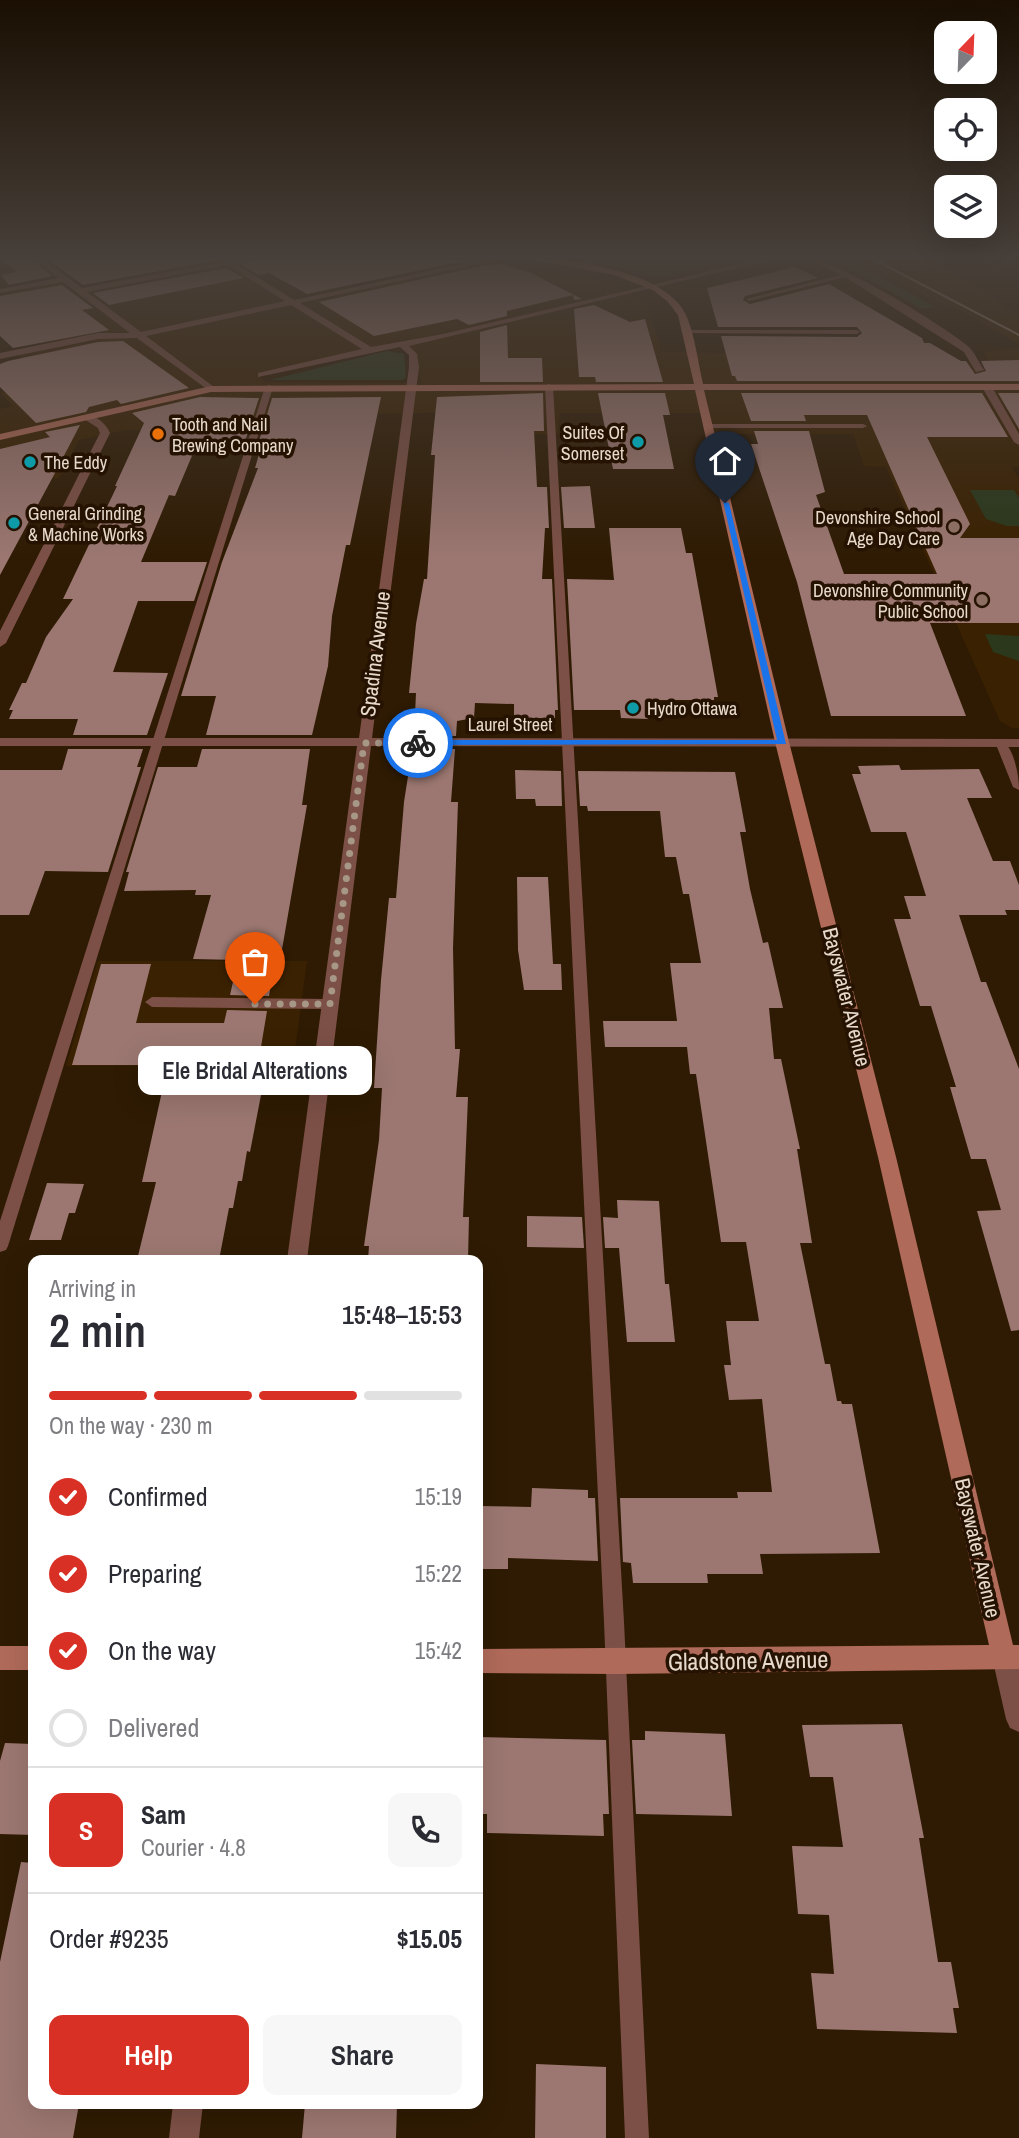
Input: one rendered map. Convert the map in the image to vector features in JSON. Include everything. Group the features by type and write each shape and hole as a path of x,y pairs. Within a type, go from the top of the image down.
{"street":[{"path":"171,359 211,389"},
{"path":"261,375 329,359"},
{"name":"Spadina Avenue","path":"298,1255 413,359"},
{"name":"Bayswater Avenue","path":"693,359 782,742 1011,1657 1019,1719"},
{"path":"972,359 979,370"},
{"path":"0,437 211,389 239,387 1019,387"},
{"path":"987,387 1019,442"},
{"path":"0,643 105,433 102,426 87,417"},
{"name":"Laurel Street","path":"0,741 1019,743"},
{"name":"Gladstone Avenue","path":"483,1661 1011,1657"},
{"path":"0,1658 28,1658"},
{"path":"184,2138 187,2109"}],"lane":[{"path":"549,386 616,1662 637,2138"},
{"path":"0,1246 270,387"},
{"path":"707,426 863,426"},
{"path":"1000,743 1019,787"},
{"path":"152,1002 330,1004"}],"shaded area":[{"path":"22,359 322,359 257,374 265,382 421,383 413,359 858,359 990,363 988,359 1019,359 1019,467 1012,467 1019,479 1019,728 1012,728 1000,721 886,467 864,466 853,434 715,434 709,413 560,413 558,434 510,434 507,412 260,415 254,429 125,430 79,440 59,478 0,483 0,409 13,406 0,393 49,383"},
{"path":"98,961 307,961 293,1065 66,1066"}],"green space":[{"path":"356,359 404,359 406,377 402,380 270,380"},
{"path":"970,490 1014,490 1019,498 1019,526 1007,526 986,519"},
{"path":"985,634 1019,636 1019,661 993,652"}],"building":[{"path":"148,359 189,388 121,404 117,400 89,407 86,412 36,423 0,387 0,364 8,361"},
{"path":"480,359 542,359 543,382 480,382"},
{"path":"578,359 656,359 663,382 596,382 595,377 579,377"},
{"path":"727,359 957,359 966,361 975,374 986,371 981,361 1019,360 1019,381 737,381 735,376 732,376"},
{"path":"543,393 544,431 534,431 537,487 547,487 549,528 545,528 542,579 552,579 558,710 555,710 555,718 514,718 514,704 475,703 474,718 457,721 456,736 414,735 416,693 409,693 416,624 424,579 427,579 435,455 431,455 437,397"},
{"name":"Suites Of Somerset","path":"598,393 665,393 670,415 663,415 674,469 613,469"},
{"path":"741,393 982,393 1008,437 927,437 970,524 960,538 1019,538 1019,623 930,623 966,716 831,716 797,582 751,444 758,444 754,431 809,431 825,492 816,495 844,574 937,574 867,415 804,415 806,421 751,421"},
{"path":"998,393 1019,393 1019,429"},
{"path":"200,397 259,398 242,451 194,451 175,496 169,495 141,562 207,562 194,601 138,601 113,672 168,673 147,735 73,735 78,719 9,719 13,710 9,710 22,683 26,683 46,637 73,599 63,599 144,423 132,413"},
{"path":"381,397 350,545 346,545 332,616 328,666 312,735 206,735 216,696 181,696 222,562 258,468 255,468 260,451 256,451 272,398"},
{"path":"80,425 0,575 0,449 50,437 45,432"},
{"path":"590,486 595,528 564,528 561,487"},
{"path":"609,528 681,528 686,553 692,553 718,697 714,697 714,700 646,700 648,719 621,718 620,710 574,710 567,579 614,580"},
{"path":"68,749 143,749 137,767 141,767 108,872 45,871 29,915 0,915 0,770 62,770"},
{"path":"202,749 310,749 302,805 307,805 276,984 271,984 269,996 230,995 238,960 193,959 211,895 195,895 196,890 124,891 129,872 126,872 158,767 197,767"},
{"path":"413,749 455,749 451,802 458,802 453,948 455,1049 460,1049 456,1097 468,1097 463,1217 469,1217 468,1255 368,1255 369,1246 364,1246 379,1140 382,1088 374,1088 389,898 396,898 404,802 409,770 412,770"},
{"path":"899,765 901,770 979,769 992,798 967,798 993,861 1010,861 1019,885 1019,910 1005,910 1007,915 959,915 981,982 986,982 1019,1069 1019,1330 1011,1331 977,1211 1001,1210 986,1159 971,1159 950,1087 956,1087 931,1006 920,1006 894,919 911,919 904,896 926,896 906,832 871,832 852,774 861,774 858,766"},
{"path":"515,770 561,771 562,806 536,806 535,799 516,799"},
{"path":"578,771 735,772 746,832 740,832 750,889 763,943 768,942 783,1008 769,1008 774,1059 781,1059 800,1149 797,1149 812,1243 800,1243 825,1364 830,1364 837,1401 852,1404 880,1553 760,1554 763,1574 707,1574 708,1583 633,1583 631,1563 623,1562 620,1498 738,1498 737,1492 772,1492 762,1399 729,1400 724,1365 731,1365 726,1321 759,1321 746,1242 721,1242 696,1074 690,1074 687,1047 605,1047 603,1021 677,1021 670,963 701,963 689,894 683,894 676,857 665,857 660,811 588,811 587,806 580,806"},
{"path":"517,877 548,877 553,964 561,964 562,990 524,990 518,950"},
{"path":"101,964 151,964 136,1023 224,1023 227,1010 267,1011 253,1095 261,1095 250,1152 247,1151 242,1181 238,1181 233,1208 229,1208 220,1255 138,1255 156,1182 142,1182 163,1087 155,1086 161,1065 72,1065"},
{"path":"47,1183 84,1184 75,1213 69,1213 61,1240 29,1240"},
{"path":"617,1200 659,1201 665,1284 669,1284 675,1342 627,1342 619,1248 605,1248 603,1217 618,1218"},
{"path":"527,1216 582,1217 584,1248 527,1247"},
{"path":"532,1488 588,1490 588,1498 595,1498 598,1561 508,1558 508,1569 483,1569 483,1506 531,1507"},
{"path":"902,1724 924,1838 919,1838 938,1962 951,1962 959,2008 953,2008 957,2033 817,2029 811,1973 834,1974 829,1915 798,1914 792,1846 843,1847 833,1777 810,1777 802,1725"},
{"path":"645,1731 725,1734 732,1816 636,1814 632,1740 645,1740"},
{"path":"483,1737 606,1740 609,1814 603,1814 604,1836 487,1833 487,1814 483,1814"},
{"path":"5,1743 28,1744 28,1835 0,1834 0,1761"},
{"path":"21,1862 28,1863 28,2109 78,2109 73,2138 0,2138 0,1962"},
{"path":"536,2064 606,2067 606,2138 535,2138"},
{"path":"305,2109 397,2109 396,2138 302,2138"}],"way so far":[{"path":"255,1004 330,1004 364,743 418,743"}],"place":[{"name":"Tooth and Nail Brewing Company","path":"158,434"},
{"name":"Suites Of Somerset","path":"638,442"},
{"name":"The Eddy","path":"30,462"},
{"name":"General Grinding & Machine Works","path":"14,523"},
{"name":"Devonshire School Age Day Care","path":"954,527"},
{"name":"Devonshire Community Public School","path":"982,600"},
{"name":"Hydro Ottawa","path":"633,708"},
{"name":"Ele Bridal Alterations","path":"255,1004"}],"route":[{"path":"418,743 782,742 725,503"}]}
